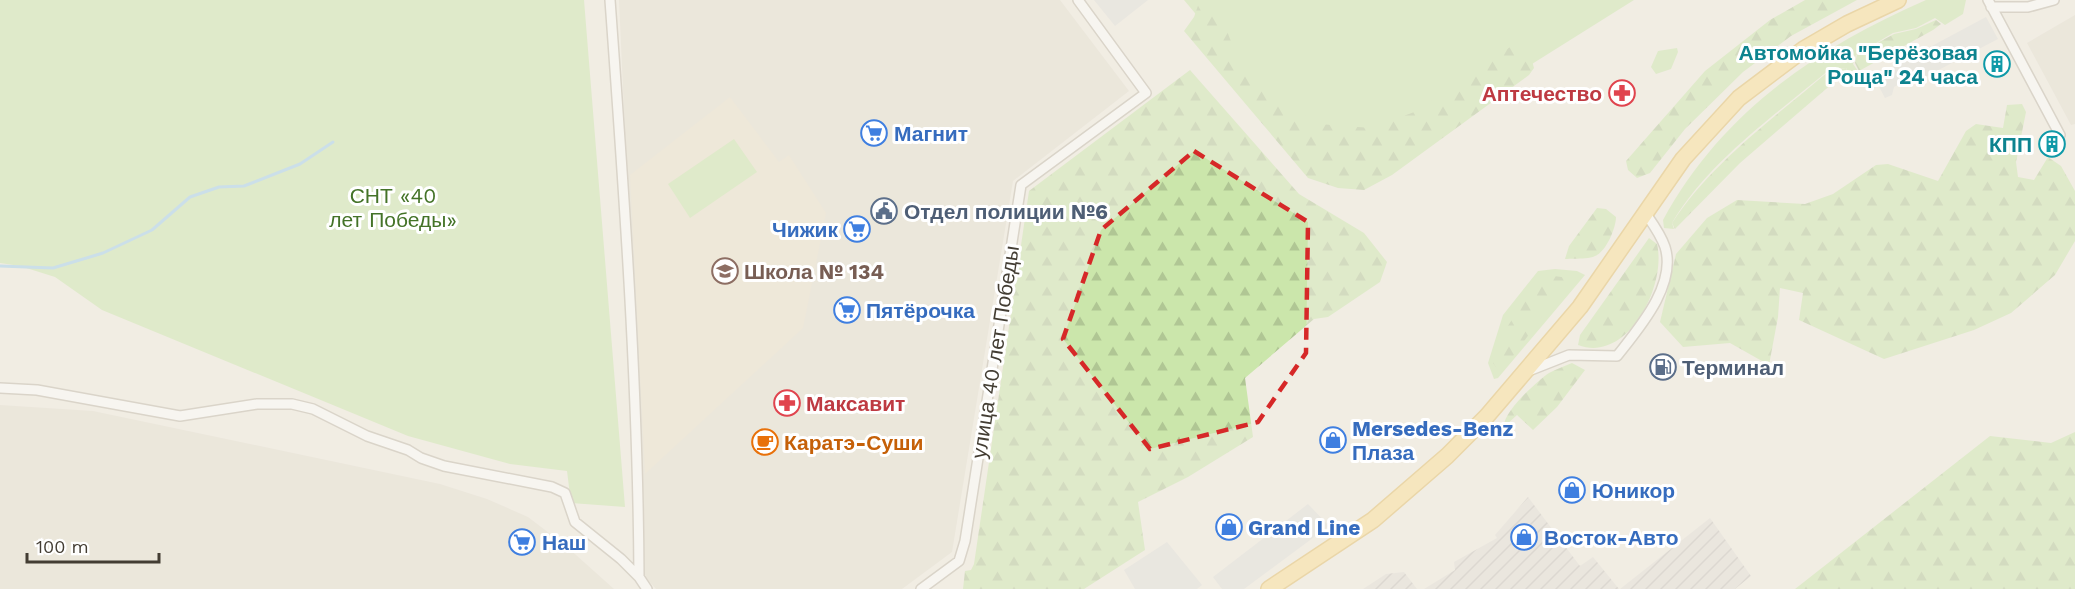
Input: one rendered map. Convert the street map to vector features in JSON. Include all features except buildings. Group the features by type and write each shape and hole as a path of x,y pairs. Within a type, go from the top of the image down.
{"main road":[{"path":"1269,589 1373,520 1447,456 1487,416 1580,307 1683,159 1739,98 1804,49 1847,24 1898,0"}],"street":[{"path":"610,0 623,183 638,490 639,577"},
{"name":"улица 40 лет Победы","path":"921,589 959,561 965,541 1021,184 1146,93 1078,0"},
{"path":"1989,3 2028,7 2054,0"},
{"path":"1989,3 2060,135"},
{"path":"1526,372 1569,355 1617,356 1645,320 1661,289 1667,260 1660,234 1646,214"},
{"path":"0,388 37,390 180,416 257,404 292,404 313,409 367,436 408,450 421,458 444,466 541,485 565,493 574,522 597,543 621,559 639,577 647,589"}],"highlighted area":[{"path":"1194,151 1308,222 1306,353 1258,422 1150,449 1063,339 1101,230"}],"shaded area":[{"path":"619,0 1060,0 1129,91 1013,181 952,552 902,589 656,589 645,577"},
{"path":"1094,0 1148,0 1115,26"},
{"path":"2075,15 2075,124 2071,125 2027,43"},
{"path":"1986,17 1998,39 1925,77 1917,74 1894,87 1892,95 1885,98 1874,77"},
{"name":"Школа № 134","path":"730,97 779,162 789,155 826,213 803,328 645,474 630,175"},
{"path":"0,405 93,411 440,484 487,499 528,517 566,546 614,589 0,589"},
{"path":"1528,497 1580,566 1593,557 1619,589 1424,589 1455,570 1454,562 1497,538 1495,535"},
{"path":"1308,504 1329,526 1244,589 1222,589 1213,577"},
{"path":"1710,518 1751,576 1735,589 1620,589"},
{"path":"1167,542 1202,585 1197,589 1135,589 1124,570"},
{"path":"1404,572 1417,589 1363,589 1386,574"}],"green space":[{"name":"СНТ «40 лет Победы»","path":"0,0 584,0 625,507 571,503 567,471 510,464 408,436 102,310 55,277 20,266 0,263"},
{"path":"1184,0 1634,0 1339,185"},
{"path":"1200,0 1219,0 1218,8 1239,62 1267,92 1319,124 1371,128 1417,111 1513,45 1529,49 1534,68 1529,75 1392,175 1364,190 1338,188 1308,178 1184,31 1194,17"},
{"path":"1805,0 1857,0 1791,36 1743,72 1685,129 1650,173 1637,178 1628,170 1626,161 1705,71 1770,20"},
{"path":"1926,0 1966,0 1963,14 1945,25 1935,18 1916,28 1893,33 1856,55 1853,64 1858,71 1850,75 1846,68 1829,70 1723,159 1687,201 1672,223 1674,229 1664,228 1663,220 1686,182 1713,147 1775,88 1810,62 1847,40"},
{"path":"1936,20 1941,24 1933,30 1859,71 1855,63 1857,54 1894,34 1916,29"},
{"path":"1677,48 1678,52 1671,69 1656,74 1651,67 1658,51"},
{"path":"1846,68 1849,75 1833,83 1740,163 1675,229 1672,223 1688,201 1725,160 1829,71"},
{"path":"1190,70 1299,194 1364,233 1387,262 1380,282 1328,317 1314,319 1245,378 1253,437 1188,477 1138,502 1145,550 1084,589 963,589 965,571 971,570 974,564 1029,191"},
{"path":"2022,104 2026,112 2016,162 2018,177 2034,180 2048,157 2061,166 2075,191 2075,241 2055,275 2011,313 1974,330 1884,359 1799,320 1803,293 1780,288 1778,317 1769,365 1730,343 1683,347 1660,322 1676,254 1707,218 1737,200 1805,204 1833,194 1876,165 1888,164 1938,181 1966,131 1976,124 2003,128 2007,105"},
{"path":"734,139 757,172 690,218 668,184"},
{"path":"1597,208 1606,209 1616,217 1612,233 1603,250 1592,257 1565,259 1569,246"},
{"path":"1649,238 1657,244 1659,261 1650,299 1640,317 1628,332 1613,343 1596,348 1578,345 1580,335"},
{"path":"1555,269 1577,271 1585,275 1498,378 1494,379 1488,363 1503,315 1538,271"},
{"path":"1554,276 1569,278 1515,354 1499,371 1493,363 1501,336 1534,287"},
{"path":"1572,363 1585,370 1557,407 1533,430 1517,415 1504,427 1508,414 1529,390 1549,373"},
{"path":"2075,432 2075,589 1795,589 1990,436 2051,443"}],"waterway":[{"path":"0,266 53,268 103,253 152,230 190,197 219,187 244,186 300,164 333,142"}],"place":[{"name":"Автомойка \"Берёзовая Роща\" 24 часа","path":"1997,64"},
{"name":"Аптечество","path":"1622,93"},
{"name":"Магнит","path":"874,133"},
{"name":"КПП","path":"2052,144"},
{"name":"Отдел полиции №6","path":"884,211"},
{"name":"Чижик","path":"857,229"},
{"name":"Школа № 134","path":"725,271"},
{"name":"Пятёрочка","path":"847,310"},
{"name":"Терминал","path":"1663,367"},
{"name":"Максавит","path":"787,403"},
{"name":"Mersedes-Benz Плаза","path":"1333,440"},
{"name":"Каратэ-Суши","path":"765,442"},
{"name":"Юникор","path":"1572,490"},
{"name":"Grand Line","path":"1229,527"},
{"name":"Восток-Авто","path":"1524,537"},
{"name":"Наш","path":"522,542"}]}
